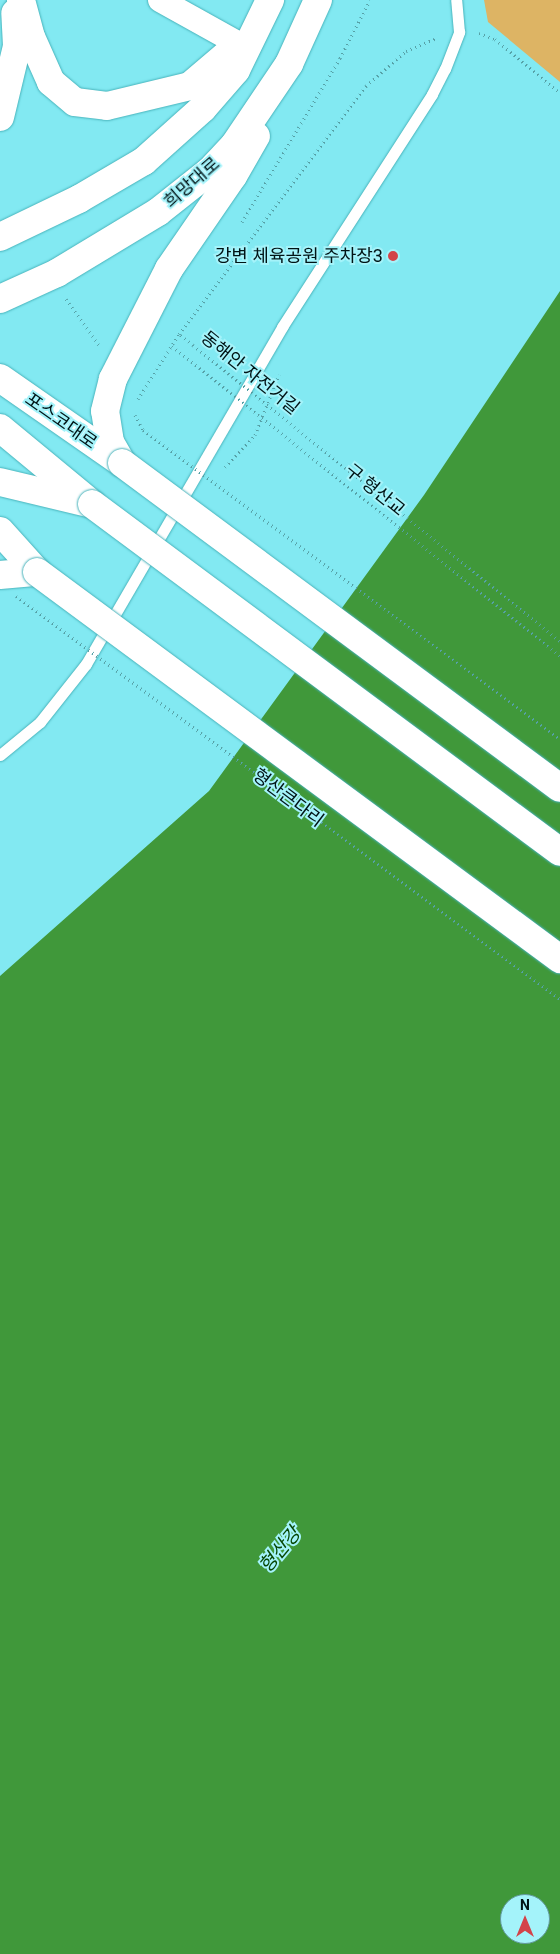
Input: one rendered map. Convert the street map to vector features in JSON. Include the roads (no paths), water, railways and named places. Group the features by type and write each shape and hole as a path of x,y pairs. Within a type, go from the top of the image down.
{"main road":[{"path":"0,116 17,46 14,0"},
{"path":"21,0 31,37 51,82 75,102 107,106 190,86 239,44 267,6"},
{"name":"희망대로","path":"0,299 57,273 187,192 235,144 289,64 318,0"},
{"path":"0,237 79,199 144,160 203,108 236,70 267,6"},
{"path":"289,64 261,127 233,176 169,269 113,379 105,411 110,442 122,463 560,788"},
{"name":"포스코대로","path":"0,378 122,463"},
{"path":"0,428 92,504 560,852"},
{"path":"0,482 92,504"},
{"path":"0,531 37,572"},
{"path":"0,560 37,572"},
{"path":"0,575 37,572"},
{"name":"형산큰다리","path":"37,572 560,959"}],"street":[{"path":"160,0 239,44"}],"lane":[{"path":"0,755 40,722 86,664 282,327 432,94 458,32 456,0"}],"water":[{"name":"형산강","path":"560,291 560,1954 0,1954 0,976 209,791 424,495"}],"place":[{"name":"강변 체육공원 주차장3","path":"393,256"}]}
